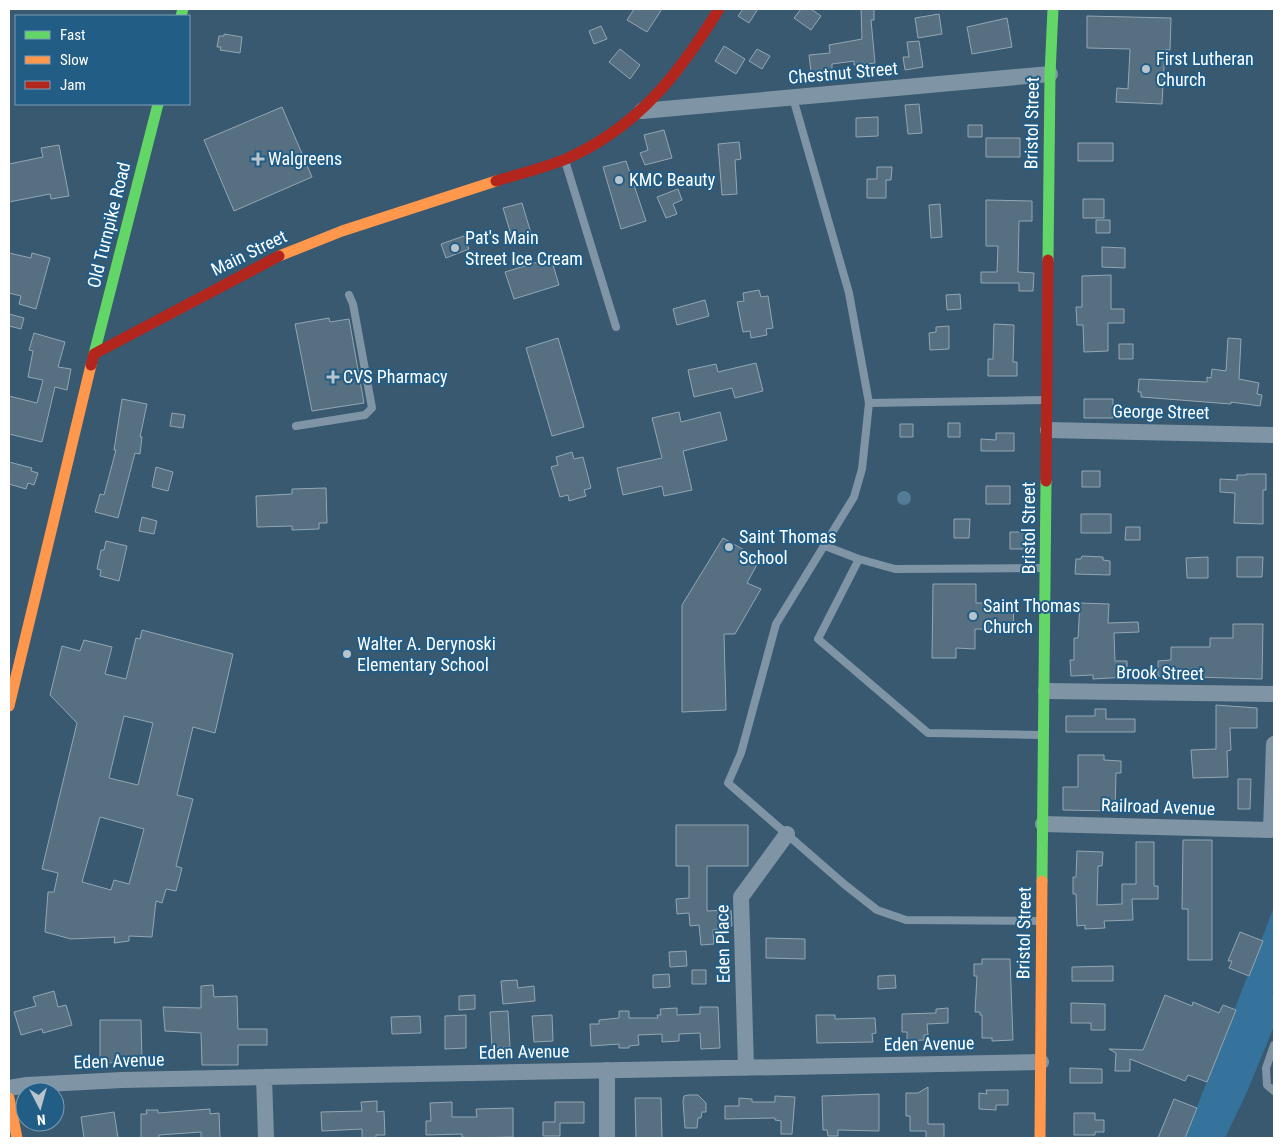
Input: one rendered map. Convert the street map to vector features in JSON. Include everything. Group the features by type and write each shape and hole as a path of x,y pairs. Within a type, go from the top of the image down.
{"main road":[{"name":"Main Street","path":"94,354 293,250 342,231 565,160 640,111 677,74 719,9"},
{"name":"Bristol Street","path":"1040,1138 1047,568 1048,430 1046,400 1050,74 1053,9"},
{"name":"Old Turnpike Road","path":"94,354 158,105"},
{"path":"9,706 94,354"},
{"path":"9,1098 17,1138"}],"street":[{"name":"Chestnut Street","path":"640,111 1050,74"},
{"name":"George Street","path":"1048,430 1274,435"},
{"name":"Brook Street","path":"1046,691 1274,694"},
{"path":"1272,831 1274,744"},
{"name":"Railroad Avenue","path":"1044,824 1272,831"},
{"name":"Eden Place","path":"746,1068 742,897 787,834"},
{"name":"Eden Avenue","path":"9,1088 122,1080 1041,1062"},
{"path":"607,1070 607,1138"},
{"path":"264,1077 266,1138"}],"lane":[{"path":"793,98 849,293 869,403 862,469 854,497 776,624 741,753 728,783 844,884 877,910 906,920 1042,921"},
{"path":"565,160 616,327"},
{"path":"296,426 365,415 372,408 353,304 349,295"},
{"path":"869,403 1046,400"},
{"path":"825,546 859,559 895,569 1047,568"},
{"path":"859,559 818,639 928,733 1045,736"},
{"path":"1274,1045 1266,1068 1267,1085 1274,1091"}],"shaded area":[{"path":"901,491 907,491 911,498 907,505 901,505 897,501 897,495"},
{"path":"1274,907 1274,987 1272,993 1274,994 1274,1026 1247,1092 1225,1138 1185,1138"}],"building":[{"path":"634,9 662,9 647,32 627,20"},
{"path":"743,9 758,9 749,23 738,16"},
{"path":"801,9 811,9 821,16 811,30 794,18"},
{"path":"861,9 874,9 874,20 871,20 875,63 854,65 854,61 832,64 832,70 811,72 809,55 830,53 829,45 862,39"},
{"path":"939,14 942,34 918,38 915,18"},
{"name":"First Lutheran Church","path":"1087,16 1171,18 1170,50 1165,50 1162,104 1116,102 1117,88 1128,89 1130,49 1087,48"},
{"path":"1007,18 1012,47 972,54 967,27"},
{"path":"601,26 607,39 594,44 589,31"},
{"path":"224,34 242,37 240,53 220,50 221,47 217,47 219,36 224,36"},
{"path":"919,41 923,67 905,70 903,57 909,57 907,42"},
{"path":"724,46 745,59 736,74 715,61"},
{"path":"620,49 640,65 630,79 609,62"},
{"path":"757,49 770,56 762,69 749,61"},
{"path":"919,104 922,133 908,134 905,105"},
{"name":"Walgreens","path":"282,107 312,177 234,211 204,140"},
{"path":"878,117 878,136 856,137 856,118"},
{"path":"968,125 982,125 982,137 968,137"},
{"path":"664,130 672,158 645,165 640,153 648,150 644,135"},
{"path":"986,138 1020,138 1020,157 986,157"},
{"path":"739,142 741,159 735,160 737,194 722,195 718,144"},
{"path":"1078,143 1113,143 1113,161 1078,161"},
{"path":"59,145 69,196 51,199 50,194 9,202 9,164 43,157 41,148"},
{"path":"626,161 646,221 621,229 603,167"},
{"path":"877,167 892,167 891,180 886,180 886,198 867,198 867,179 877,179"},
{"path":"678,189 682,200 673,204 677,214 666,218 657,197"},
{"path":"1083,199 1104,199 1104,218 1083,218"},
{"path":"986,200 1032,201 1032,221 1019,221 1018,272 1034,273 1033,291 1019,291 1019,283 981,283 981,272 997,272 998,246 986,246"},
{"path":"522,203 531,233 512,238 503,208"},
{"path":"940,204 942,237 931,238 929,205"},
{"path":"1096,220 1110,220 1110,233 1096,233"},
{"name":"Pat's Main Street Ice Cream","path":"464,236 469,249 446,258 441,244"},
{"path":"1102,247 1125,248 1125,268 1102,267"},
{"path":"9,253 31,258 32,253 50,258 36,309 19,304 21,296 9,293"},
{"path":"551,258 559,285 514,299 505,272"},
{"path":"1111,275 1111,309 1124,309 1124,323 1108,323 1108,351 1084,352 1083,325 1077,325 1076,307 1082,307 1082,276"},
{"path":"759,290 761,297 768,296 773,328 766,329 767,335 751,338 750,331 743,332 737,302 744,301 743,293"},
{"path":"960,294 961,309 947,310 946,295"},
{"path":"705,300 709,316 677,325 673,309"},
{"path":"9,314 24,318 21,329 9,326"},
{"name":"CVS Pharmacy","path":"329,318 330,322 349,319 364,403 312,411 295,324"},
{"path":"994,324 1014,325 1013,362 1017,362 1017,376 988,376 988,359 993,359"},
{"path":"949,326 949,349 930,350 929,333 936,332 936,327"},
{"path":"34,333 65,342 58,367 71,369 67,390 55,387 42,442 9,434 9,396 37,403 43,380 28,377 33,351 29,350"},
{"path":"558,338 584,427 552,436 526,348"},
{"path":"1228,338 1241,339 1239,379 1259,383 1257,394 1262,395 1260,406 1231,402 1231,404 1141,397 1141,392 1138,392 1139,379 1207,382 1207,377 1211,378 1212,369 1226,371"},
{"path":"1119,344 1133,344 1133,359 1119,359"},
{"path":"756,363 763,391 735,398 732,388 694,397 688,370 716,364 718,372"},
{"path":"122,399 147,404 140,437 142,437 140,454 135,453 118,518 95,512 100,494 104,495 116,450 114,450"},
{"path":"1084,399 1113,399 1113,418 1084,418"},
{"path":"679,412 681,422 720,412 727,440 683,451 692,490 664,496 662,486 623,495 617,468 662,458 652,418"},
{"path":"172,413 185,415 183,428 170,426"},
{"path":"948,423 960,423 960,437 948,437"},
{"path":"900,424 913,424 913,437 900,437"},
{"path":"996,433 1014,433 1014,451 981,451 981,439 996,440"},
{"path":"572,452 574,459 583,457 591,488 584,490 586,496 569,501 568,495 560,497 551,467 558,465 556,457"},
{"path":"9,462 32,468 31,471 38,473 34,485 28,483 26,489 9,484"},
{"path":"156,467 173,472 168,491 152,487"},
{"path":"1082,471 1100,471 1100,487 1082,487"},
{"path":"1266,474 1266,490 1263,490 1263,524 1234,523 1235,493 1220,492 1220,479 1237,480 1237,475"},
{"path":"986,486 1010,486 1010,504 986,504"},
{"path":"326,488 327,523 319,523 319,529 292,530 292,526 257,527 256,496 292,494 292,489"},
{"path":"1081,514 1111,514 1111,533 1081,533"},
{"path":"142,517 157,521 154,534 139,531"},
{"path":"954,519 970,519 969,538 954,538"},
{"path":"1126,527 1140,527 1140,540 1125,540"},
{"path":"1010,532 1030,532 1029,549 1010,549"},
{"path":"723,538 760,559 747,583 761,589 735,634 724,634 726,710 682,712 682,605"},
{"path":"106,541 127,546 119,581 100,576 101,570 97,569 101,550 104,550"},
{"path":"1082,556 1103,557 1103,560 1110,561 1110,575 1075,574 1076,559 1081,559"},
{"path":"1208,557 1208,578 1187,578 1186,558"},
{"path":"1237,557 1263,557 1262,577 1237,577"},
{"name":"Saint Thomas Church","path":"933,584 976,584 976,603 1014,603 1013,630 975,629 975,649 956,648 956,658 932,658"},
{"path":"1080,603 1109,604 1108,623 1138,622 1139,632 1114,633 1115,661 1127,661 1127,677 1093,679 1093,675 1071,676 1070,660 1074,660 1074,638 1078,638"},
{"path":"1233,624 1263,624 1262,679 1158,676 1158,661 1171,660 1171,647 1210,647 1210,638 1233,638"},
{"path":"142,630 233,654 215,733 193,727 177,795 193,799 176,866 182,868 176,891 166,889 162,903 156,901 152,937 129,936 129,941 114,943 115,937 71,939 45,932 48,892 54,892 58,873 42,869 77,723 50,695 62,646 80,651 84,640 112,647 105,674 126,679 136,638 140,639","holes":["124,716 153,723 138,785 109,778","100,817 144,829 129,884 114,880 111,890 82,882"]},
{"path":"1216,705 1257,708 1257,728 1230,728 1231,750 1227,751 1228,777 1193,778 1191,750 1216,749"},
{"path":"1095,709 1106,709 1106,719 1135,719 1135,732 1066,732 1066,716 1095,716"},
{"path":"1078,755 1104,755 1104,760 1121,761 1121,773 1116,773 1115,811 1063,810 1063,787 1078,787"},
{"path":"1238,779 1251,779 1250,809 1238,809"},
{"path":"676,825 748,825 748,866 707,866 707,911 731,910 732,926 713,930 714,944 701,945 699,925 690,926 689,913 677,914 676,899 689,898 689,866 676,866"},
{"path":"1183,840 1212,840 1212,960 1188,960 1188,909 1182,909"},
{"path":"1136,842 1154,842 1154,886 1158,886 1158,899 1132,899 1133,920 1104,921 1105,928 1085,929 1085,925 1077,926 1076,894 1073,894 1073,877 1076,877 1077,851 1103,852 1102,866 1098,866 1097,905 1122,904 1122,884 1136,884"},
{"path":"1240,932 1263,941 1249,976 1229,968 1232,961 1228,961"},
{"path":"766,938 805,939 805,959 766,958"},
{"path":"686,951 687,966 670,967 669,952"},
{"path":"982,959 1010,959 1013,1040 992,1041 992,1038 982,1038 982,1015 980,1015 980,1012 975,1012 977,976 974,976 974,964 982,964"},
{"path":"1113,966 1113,981 1072,981 1072,967"},
{"path":"692,970 706,970 706,984 692,984"},
{"path":"669,974 670,987 653,988 653,975"},
{"path":"895,975 896,988 878,989 878,976"},
{"path":"517,980 518,988 534,986 535,1001 503,1004 501,981"},
{"path":"213,985 214,997 237,996 238,1029 267,1029 267,1045 238,1045 238,1065 202,1065 201,1033 165,1031 163,1007 201,1008 201,986"},
{"path":"54,991 58,1007 66,1005 72,1025 43,1033 42,1029 21,1035 14,1012 36,1006 33,997"},
{"path":"475,995 475,1009 459,1010 459,996"},
{"path":"1165,995 1192,1006 1193,1002 1219,1013 1223,1005 1236,1010 1207,1082 1188,1075 1185,1081 1130,1059 1130,1071 1115,1071 1116,1053 1109,1049 1143,1050"},
{"path":"1071,1003 1105,1004 1105,1030 1091,1030 1091,1023 1071,1023"},
{"path":"700,1007 718,1007 720,1048 701,1049 700,1033 679,1034 679,1041 662,1042 662,1034 638,1035 639,1045 629,1046 629,1048 619,1048 619,1044 591,1046 590,1024 599,1024 599,1020 619,1018 619,1011 629,1011 629,1018 658,1018 657,1015 661,1015 660,1009 677,1008 677,1015 700,1014"},
{"path":"948,1008 948,1023 927,1024 928,1035 924,1035 924,1040 907,1041 907,1032 902,1032 902,1014 936,1013 936,1009"},
{"path":"508,1011 510,1047 492,1048 490,1012"},
{"path":"466,1015 466,1048 445,1049 445,1016"},
{"path":"552,1015 553,1041 534,1042 532,1016"},
{"path":"816,1015 835,1015 835,1019 875,1018 876,1033 872,1034 873,1042 817,1043"},
{"path":"420,1016 421,1033 392,1034 391,1017"},
{"path":"100,1020 141,1020 142,1062 100,1063"},
{"path":"1070,1068 1102,1069 1102,1083 1070,1083"},
{"path":"928,1087 928,1124 944,1124 944,1138 926,1138 926,1131 910,1131 910,1116 906,1116 906,1093 918,1093"},
{"path":"986,1090 1008,1090 1008,1105 996,1105 996,1110 979,1109 979,1093 987,1094"},
{"path":"879,1094 879,1131 838,1130 838,1136 828,1136 827,1130 823,1130 822,1096"},
{"path":"698,1095 706,1103 706,1112 702,1112 701,1118 698,1118 697,1128 685,1128 683,1101 684,1096"},
{"path":"775,1096 795,1097 792,1134 781,1134 781,1121 775,1120 775,1118 725,1119 725,1106 739,1106 739,1098 752,1099 752,1102 775,1102"},
{"path":"635,1098 661,1098 662,1138 636,1138"},
{"path":"1174,1099 1197,1108 1185,1138 1158,1138"},
{"path":"377,1101 377,1112 384,1111 385,1135 376,1135 376,1138 362,1138 362,1129 322,1131 321,1112 362,1111 361,1102"},
{"path":"452,1102 452,1117 477,1117 476,1109 513,1108 513,1137 470,1138 462,1137 462,1134 426,1135 426,1121 431,1121 430,1103"},
{"path":"555,1102 584,1102 584,1123 560,1123 560,1136 543,1136 543,1122 555,1122"},
{"path":"210,1109 210,1114 219,1113 220,1138 201,1138 201,1132 159,1135 159,1138 141,1138 141,1114 147,1114 146,1110 158,1110 158,1113"},
{"path":"114,1112 118,1138 84,1138 81,1117"},
{"path":"1074,1113 1095,1113 1095,1120 1104,1120 1104,1132 1095,1132 1095,1135 1074,1135"}],"traffic: fast":[{"path":"181,15 183,9"},
{"path":"1048,260 1050,74 1053,9"},
{"path":"94,354 158,105"},
{"path":"1042,881 1046,481"}],"traffic: slow":[{"path":"279,256 342,231 496,181"},
{"path":"9,706 91,365"},
{"path":"1040,1138 1042,881"},
{"path":"9,1098 17,1138"}],"traffic: jam":[{"path":"496,181 566,159 592,146 636,115 672,77 719,9"},
{"path":"91,365 94,354 279,256"},
{"path":"1046,481 1048,260"}],"place":[{"name":"First Lutheran Church","path":"1146,69"},
{"name":"Walgreens","path":"258,159"},
{"name":"KMC Beauty","path":"619,180"},
{"name":"Pat's Main Street Ice Cream","path":"455,248"},
{"name":"CVS Pharmacy","path":"333,377"},
{"name":"Saint Thomas School","path":"729,547"},
{"name":"Saint Thomas Church","path":"973,616"},
{"name":"Walter A. Derynoski Elementary School","path":"347,654"}]}
